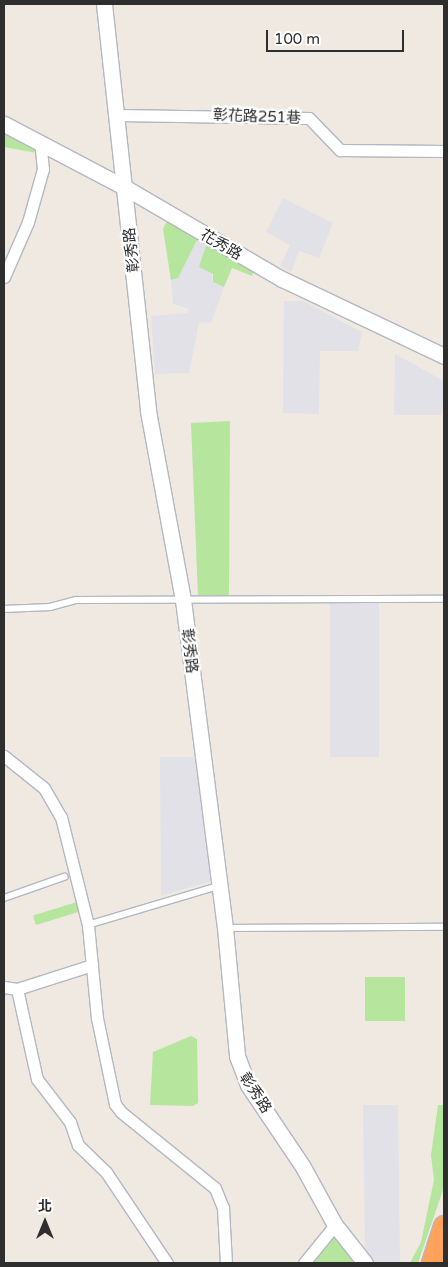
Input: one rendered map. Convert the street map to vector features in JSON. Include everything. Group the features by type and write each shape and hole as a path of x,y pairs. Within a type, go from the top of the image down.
{"highway":[{"path":"432,1263 444,1226"}],"street":[{"name":"彰秀路","path":"104,4 126,188 148,411 183,600 225,928 240,1070 303,1167 335,1225 366,1263"},
{"name":"彰花路251巷","path":"117,115 309,118 340,150 444,152"},
{"name":"花秀路","path":"4,124 40,141 126,188 282,279 444,356"},
{"path":"4,277 8,258 43,169 40,141"},
{"path":"4,756 44,788 56,803 88,925 97,1018 115,1104 121,1112 215,1188 223,1208 226,1263"},
{"path":"4,987 16,989 92,965"},
{"path":"16,989 37,1079 70,1122 78,1145 106,1172 167,1263"},
{"path":"304,1263 335,1225"}],"lane":[{"path":"4,609 50,607 76,600 444,599"},
{"path":"4,898 64,878"},
{"path":"88,925 219,886"},
{"path":"225,928 444,927"}],"shaded area":[{"path":"283,198 333,223 319,258 299,251 291,272 280,266 290,245 266,232"},
{"path":"198,238 207,243 213,282 224,287 211,323 199,322 189,373 155,374 151,316 188,313 189,309 173,304 171,280 178,278"},
{"path":"284,301 303,301 362,332 358,351 320,351 319,414 283,413"},
{"path":"395,354 444,381 442,415 394,415"},
{"path":"330,603 379,603 379,757 330,757"},
{"path":"160,757 197,757 212,881 161,896"},
{"path":"363,1105 398,1105 400,1263 371,1263 365,1256"}],"green space":[{"path":"4,125 32,143 37,153 4,147"},
{"path":"167,221 198,238 178,278 171,280 163,229"},
{"path":"207,243 255,267 252,276 232,268 224,287 213,282 213,274 199,267"},
{"path":"230,421 229,596 198,595 191,423"},
{"path":"77,902 80,912 36,925 33,915"},
{"path":"365,977 405,977 405,1021 365,1021"},
{"path":"191,1036 197,1039 198,1103 193,1106 150,1105 153,1052"},
{"path":"438,1105 444,1105 444,1187 418,1263 410,1263 421,1242 434,1180 431,1155"},
{"path":"332,1233 355,1258 351,1263 314,1263 310,1260"}]}
